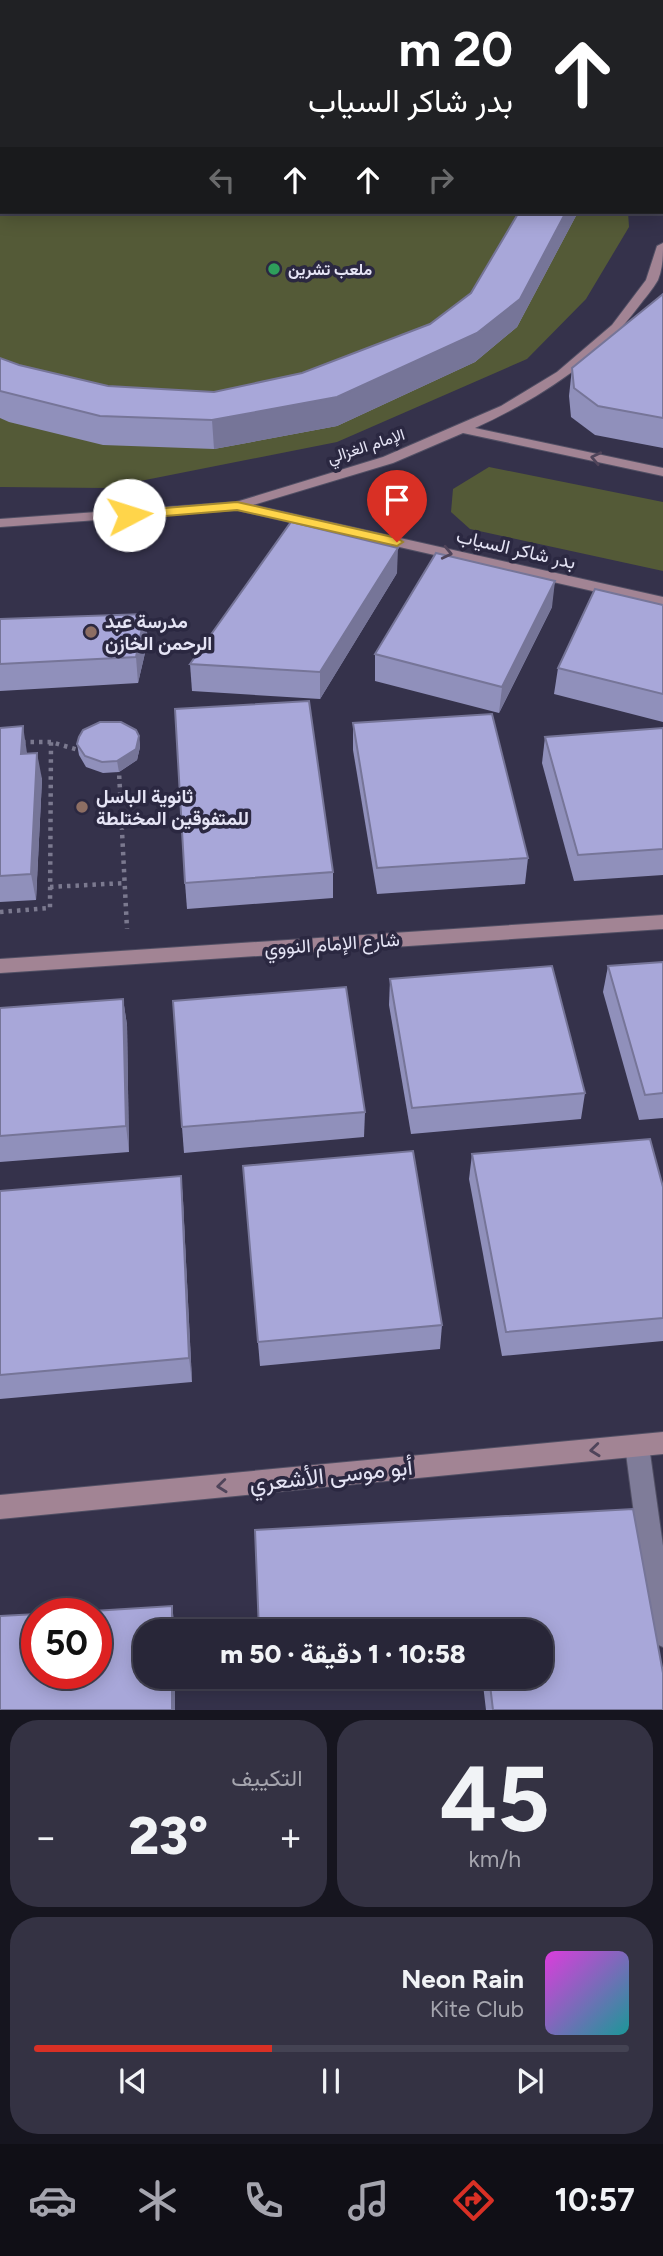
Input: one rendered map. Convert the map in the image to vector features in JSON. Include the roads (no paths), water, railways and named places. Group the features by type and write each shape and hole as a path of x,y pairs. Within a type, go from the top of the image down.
{"main road":[{"name":"الإمام الغزالي","path":"0,523 237,506 388,460 506,409 562,374 616,328 652,280 663,246"},
{"path":"462,429 663,472"},
{"name":"بدر شاكر السياب","path":"237,506 663,602"},
{"name":"شارع الإمام النووي","path":"0,966 663,922"},
{"name":"أبو موسى الأشعري","path":"0,1507 663,1443"}],"street":[{"path":"637,1446 663,1634"}],"place":[{"name":"ملعب تشرين","path":"274,269"},
{"name":"مدرسة عبد الرحمن الخازن","path":"91,632"},
{"name":"ثانوية الباسل للمتفوقين المختلطة","path":"82,807"}]}
